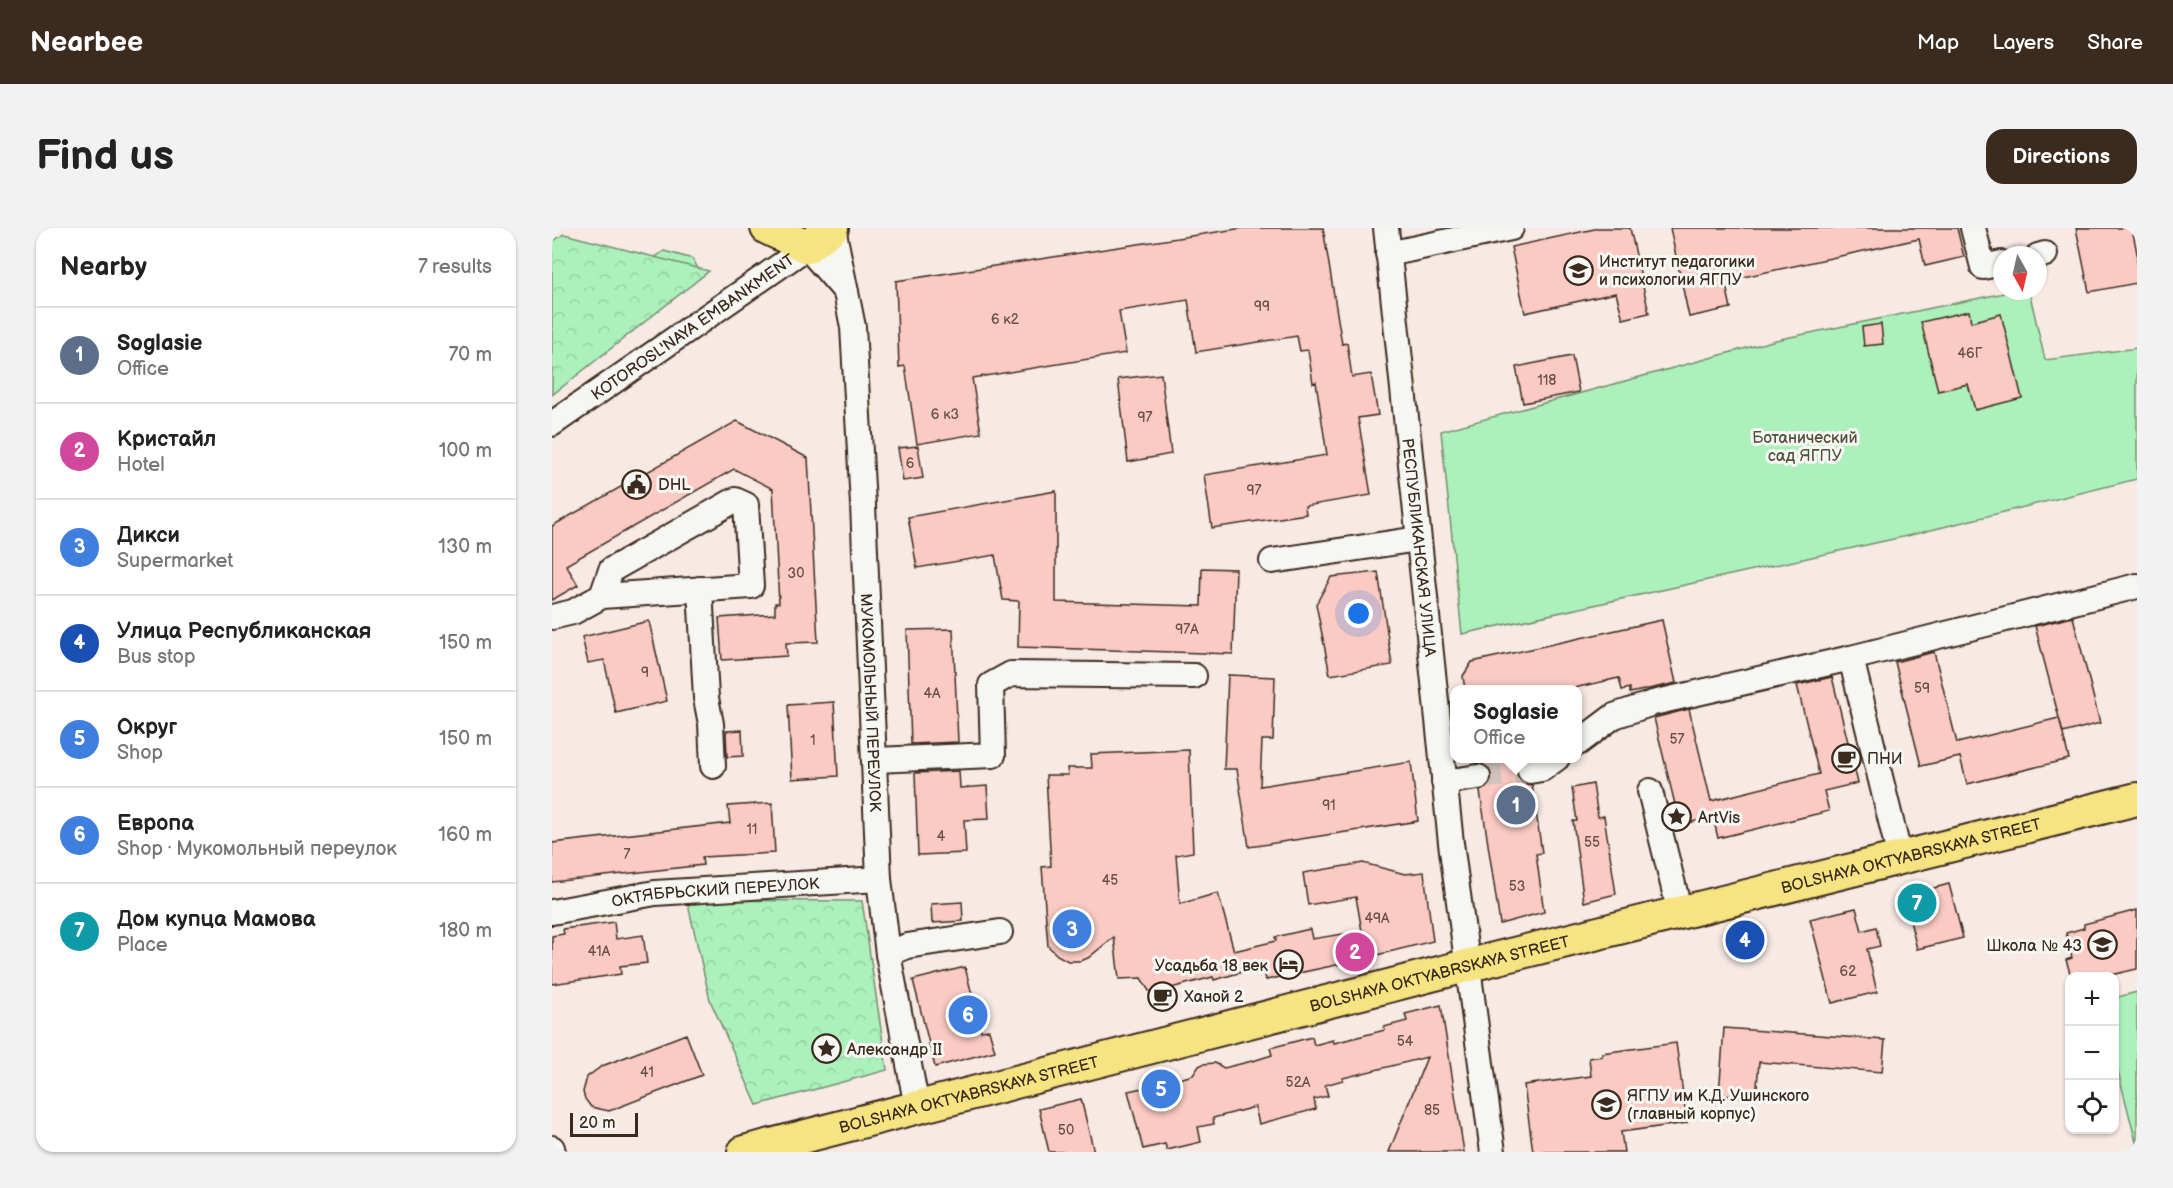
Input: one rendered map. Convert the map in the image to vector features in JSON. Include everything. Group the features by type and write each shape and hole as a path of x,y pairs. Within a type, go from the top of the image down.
{"main road":[{"path":"767,228 807,246"},
{"name":"KOTOROSL'NAYA EMBANKMENT","path":"807,246 833,228"},
{"name":"BOLSHAYA OKTYABRSKAYA STREET","path":"744,1152 1467,966 2137,799"}],"street":[{"name":"МУКОМОЛЬНЫЙ ПЕРЕУЛОК","path":"833,228 847,294 854,351 879,879 888,954 916,1107"},
{"name":"РЕСПУБЛИКАНСКАЯ УЛИЦА","path":"1386,228 1444,782 1493,1152"},
{"path":"1388,254 1511,228"},
{"path":"1973,228 1983,267 1993,265"},
{"path":"807,246 847,294"},
{"name":"KOTOROSL'NAYA EMBANKMENT","path":"552,424 807,246"},
{"path":"552,617 573,612 602,596 751,586 746,505 735,500 611,570 602,596"},
{"path":"1272,561 1418,539"},
{"path":"1582,740 1614,716 1643,706 1851,658 2137,586"},
{"path":"700,589 706,698 711,724 713,766"},
{"path":"1851,658 1900,858"},
{"path":"875,760 993,755 991,685 1011,674 1194,676"},
{"path":"1530,771 1542,769 1551,763"},
{"path":"1444,782 1478,777"},
{"path":"1650,791 1680,913"},
{"name":"ОКТЯБРЬСКИЙ ПЕРЕУЛОК","path":"552,912 655,893 879,879"},
{"path":"888,954 907,946 1000,933"},
{"path":"552,1148 553,1152"}],"green space":[{"path":"564,234 709,271 552,395 552,242"},
{"path":"664,251 693,259 700,273 641,267"},
{"name":"Ботанический сад ЯГПУ","path":"1993,295 1993,300 2031,300 2045,360 2137,348 2137,479 1907,536 1462,634 1441,431 1776,340"},
{"path":"687,900 862,901 887,1070 757,1105 710,1000"},
{"path":"2137,992 2137,1146 2119,1076 2119,997"}],"building":[{"path":"1243,228 1323,228 1342,344 1347,343 1352,377 1371,374 1378,415 1358,418 1371,495 1305,506 1306,514 1212,528 1204,475 1327,455 1316,382 1313,383 1308,350 1300,351 1297,336 1196,352 1188,300 1119,311 1126,353 972,378 981,433 917,444 905,366 899,367 896,281"},
{"name":"Институт педагогики и психологии ЯГПУ","path":"1599,228 1630,228 1649,313 1623,319 1616,293 1525,313 1511,247"},
{"path":"1670,228 1957,228 1964,257 1925,266 1919,239 1725,281 1731,308 1689,317"},
{"path":"2076,228 2132,228 2137,253 2137,283 2089,292"},
{"path":"1969,311 1971,322 2001,314 2022,398 1975,410 1968,384 1938,391 1921,322"},
{"path":"1881,324 1883,344 1864,346 1862,327"},
{"path":"1572,356 1579,392 1523,403 1516,367"},
{"path":"1161,374 1171,454 1128,462 1118,379"},
{"path":"737,421 808,458 818,642 786,643 787,656 722,660 719,618 775,614 775,603 779,603 773,489 734,469 566,565 578,585 552,600 552,526"},
{"path":"918,446 923,478 903,481 898,448"},
{"path":"1056,491 1056,602 1201,606 1202,568 1236,569 1233,654 1018,647 1019,601 1003,600 995,555 917,568 908,517"},
{"path":"1378,572 1392,665 1330,675 1316,604 1331,577"},
{"path":"2073,617 2100,723 2063,733 2035,626"},
{"path":"1662,620 1676,683 1630,693 1630,688 1622,690 1619,678 1582,686 1464,685 1463,676 1472,662"},
{"path":"649,621 667,701 616,713 604,660 588,663 582,637"},
{"path":"953,629 958,742 911,744 907,630"},
{"path":"1934,652 1957,743 2059,718 2069,759 1967,784 1960,757 1921,766 1895,662"},
{"path":"1228,675 1275,677 1273,740 1262,740 1260,786 1411,762 1418,821 1249,847 1237,769 1224,769"},
{"path":"1832,677 1858,783 1824,791 1829,811 1718,838 1713,817 1680,825 1654,718 1689,709 1711,801 1819,774 1797,685"},
{"path":"834,702 838,776 792,779 788,705"},
{"path":"742,730 743,756 727,757 726,731"},
{"path":"1189,750 1193,852 1176,855 1180,904 1218,893 1234,951 1276,941 1275,937 1310,929 1312,939 1362,931 1356,897 1308,905 1303,873 1363,863 1405,874 1424,872 1433,941 1266,980 1263,966 1214,980 1213,977 1156,992 1149,991 1141,978 1119,979 1114,937 1088,958 1080,961 1068,961 1057,955 1048,946 1042,867 1051,866 1046,775 1068,775 1067,768 1092,768 1091,754"},
{"path":"1476,763 1519,763 1516,773 1519,780 1532,785 1542,853 1536,854 1544,912 1500,924 1480,791 1491,783 1492,774 1484,764"},
{"path":"959,771 960,788 987,786 989,819 964,820 966,853 918,855 915,773"},
{"path":"1593,784 1598,817 1604,816 1616,894 1584,902 1573,821 1577,821 1572,788"},
{"path":"772,803 775,853 702,857 703,865 552,882 552,843 730,823 728,806"},
{"path":"1949,884 1963,938 1917,949 1904,896"},
{"path":"962,902 963,921 932,923 931,904"},
{"path":"1856,908 1862,931 1876,927 1880,946 1867,949 1877,992 1832,1003 1810,919"},
{"name":"Школа № 43","path":"2137,910 2137,969 2119,973 2070,972 2066,960 2072,958 2066,933 2084,928 2084,924"},
{"path":"614,922 616,939 643,935 647,963 620,966 621,974 552,984 552,936 564,934 563,929"},
{"path":"965,967 981,1031 989,1030 995,1051 935,1067 913,980"},
{"path":"1441,1005 1464,1152 1389,1152 1427,1057 1343,1078 1343,1080 1325,1085 1328,1096 1314,1099 1316,1109 1259,1124 1255,1107 1213,1118 1214,1124 1198,1127 1201,1142 1167,1150 1165,1144 1143,1149 1128,1091 1142,1088 1151,1078 1168,1075 1179,1079 1193,1075 1203,1064 1215,1063 1224,1068 1256,1060 1272,1055 1270,1048 1312,1037 1314,1045 1333,1040 1334,1043 1385,1030 1384,1027 1407,1021 1405,1014"},
{"path":"1724,1028 1885,1040 1882,1072 1759,1062 1756,1098 1719,1095"},
{"path":"686,1034 702,1075 609,1111 591,1107 585,1099 583,1092 587,1077 602,1066"},
{"name":"ЯГПУ им К.Д. Ушинского (главный корпус)","path":"1676,1043 1687,1123 1621,1132 1624,1152 1533,1152 1524,1085 1591,1076 1589,1058 1602,1056 1602,1053"},
{"path":"1081,1099 1094,1152 1049,1152 1039,1109"}],"tunnel":[{"path":"1478,777 1530,771"}],"place":[{"name":"Институт педагогики и психологии ЯГПУ","path":"1578,270"},
{"name":"DHL","path":"637,484"},
{"name":"ПНИ","path":"1846,758"},
{"name":"Soglasie","path":"1516,805"},
{"name":"ArtVis","path":"1677,817"},
{"name":"Дом купца Мамова","path":"1917,903"},
{"name":"Дикси","path":"1072,929"},
{"name":"Улица Республиканская","path":"1745,940"},
{"name":"Школа № 43","path":"2103,945"},
{"name":"Кристайл","path":"1355,952"},
{"name":"Усадьба 18 век","path":"1289,965"},
{"name":"Ханой 2","path":"1163,996"},
{"name":"Европа","path":"968,1015"},
{"name":"Александр II","path":"826,1049"},
{"name":"Округ","path":"1161,1089"},
{"name":"ЯГПУ им К.Д. Ушинского (главный корпус)","path":"1606,1104"}]}
